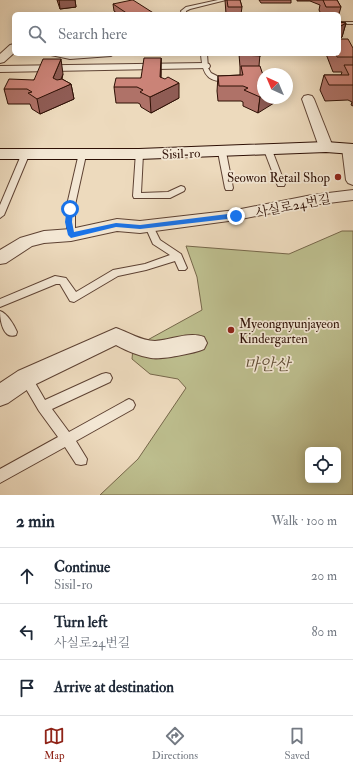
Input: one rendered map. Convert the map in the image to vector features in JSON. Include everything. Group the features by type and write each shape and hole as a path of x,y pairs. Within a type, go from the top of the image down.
{"main road":[{"name":"Sisil-ro","path":"0,154 82,155 222,152 326,147 351,148"}],"street":[{"path":"0,69 205,66"},
{"path":"308,99 326,147"},
{"name":"Sisil-ro","path":"351,148 353,180"},
{"name":"사실로24번길","path":"0,258 34,238 71,235 116,225 140,227 236,216 312,200 353,195"},
{"path":"0,396 26,378 116,336 132,344 153,350 197,343"}],"lane":[{"path":"184,12 184,10 188,8 224,0"},
{"path":"341,23 353,23"},
{"path":"63,56 84,56"},
{"path":"204,56 205,66 210,77 221,80"},
{"path":"268,150 281,184"},
{"path":"222,152 229,188"},
{"path":"139,154 137,198 170,196 181,190"},
{"path":"0,215 25,155"},
{"path":"71,235 68,222 82,155"},
{"path":"150,226 156,242 178,256 182,268"},
{"path":"0,303 55,280 63,281 74,298 116,273 146,268 178,256"},
{"path":"1,318 12,332"},
{"path":"26,378 43,407 81,459"},
{"path":"43,407 106,378"},
{"path":"0,476 129,405"}],"green space":[{"name":"마안산","path":"342,231 353,231 353,495 100,495 138,459 186,388 178,379 150,374 132,359 133,348 202,310 197,277 186,246 289,254"}],"building":[{"path":"133,0 152,12 125,12 113,4"},
{"path":"227,0 240,0 242,7 228,7"},
{"path":"323,0 337,0 341,7 326,7"},
{"path":"341,39 348,39 353,48 353,57 337,57 341,56"},
{"path":"144,58 161,58 160,77 165,79 168,77 179,83 150,97 140,92 143,90 137,87 114,87 116,78 141,78"},
{"path":"43,59 61,59 53,78 57,80 62,79 71,84 37,99 28,93 32,92 27,89 4,89 9,79 34,80"},
{"path":"344,65 353,65 353,85 329,85 324,75 349,75"},
{"path":"241,66 260,66 261,68 257,68 257,96 244,90 248,88 243,86 219,86 218,76 243,75"}],"place":[{"name":"Seowon Retail Shop","path":"338,177"},
{"name":"Myeongnyunjayeon Kindergarten","path":"231,330"}],"route":[{"path":"70,209 68,222 71,235 116,225 140,227 236,216"}]}
